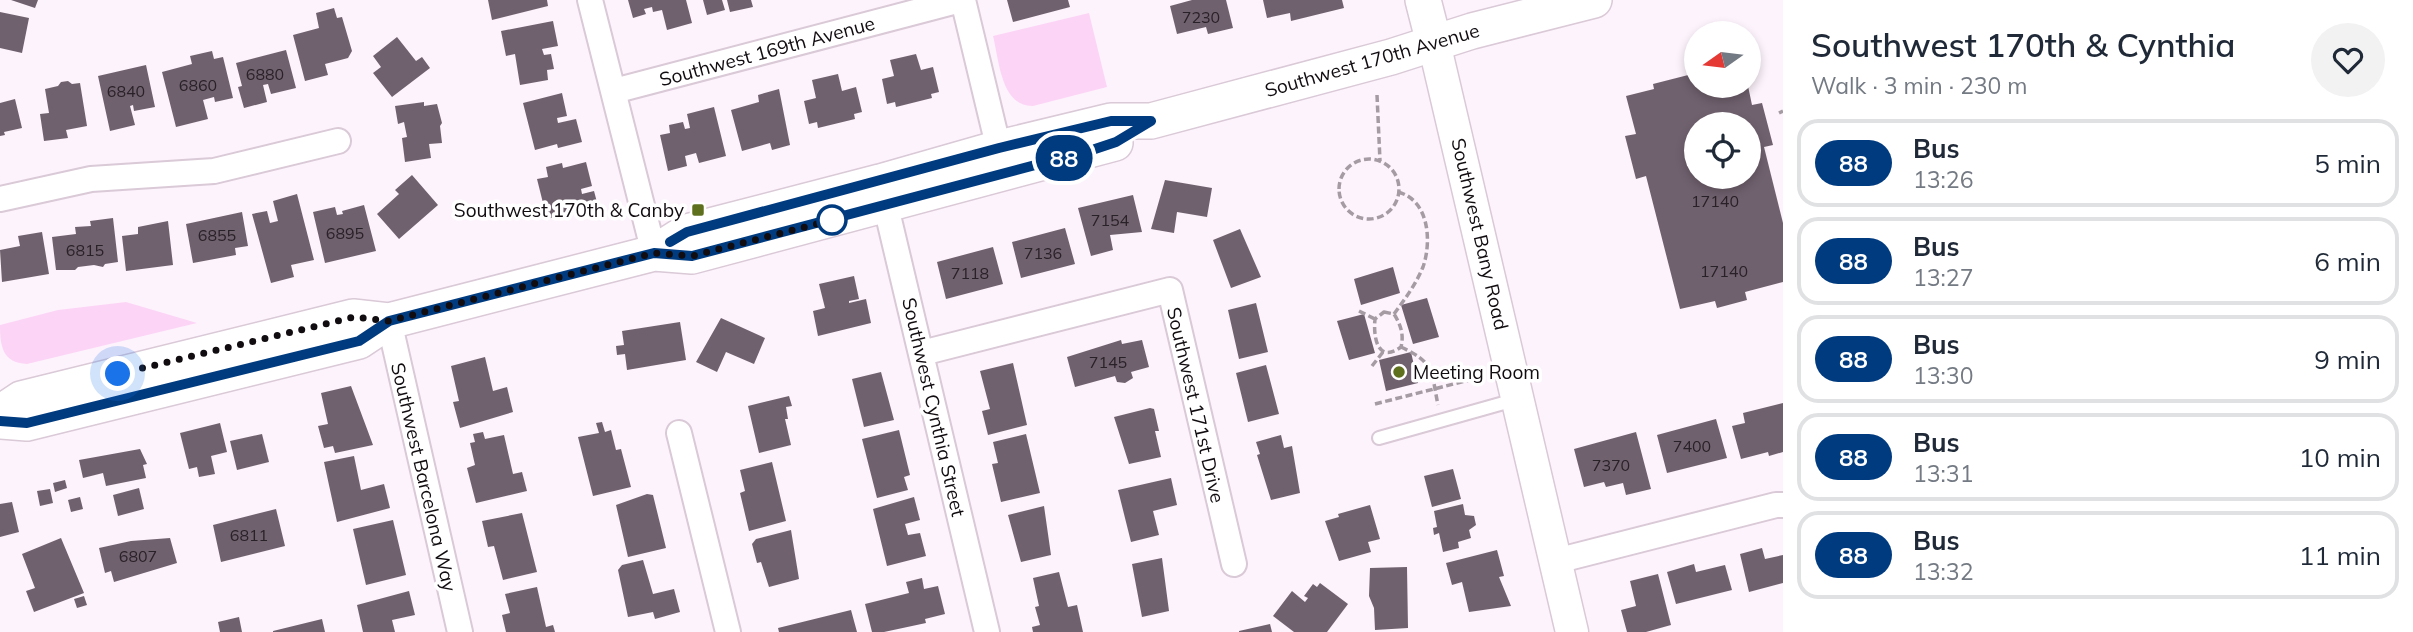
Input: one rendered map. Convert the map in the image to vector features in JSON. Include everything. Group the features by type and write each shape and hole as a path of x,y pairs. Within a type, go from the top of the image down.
{"main road":[{"name":"Southwest Bany Road","path":"1423,0 1434,43"},
{"name":"Southwest 170th Avenue","path":"0,421 27,423 359,341 389,321 654,253 687,232 883,193 1002,161 1111,121 1151,121 1594,0"},
{"name":"Southwest 170th Avenue","path":"0,412 21,399 354,317 389,321"}],"street":[{"path":"590,0 654,253"},
{"path":"962,0 1002,161"},
{"name":"Southwest 169th Avenue","path":"614,91 962,0"},
{"name":"Southwest Bany Road","path":"1434,43 1572,632"},
{"path":"0,199 91,179 214,171 338,141"},
{"name":"Southwest Cynthia Street","path":"883,193 987,632"},
{"name":"Southwest 171st Drive","path":"922,353 1170,290 1234,564"},
{"name":"Southwest Barcelona Way","path":"389,321 460,632"},
{"path":"679,433 727,632"},
{"path":"1556,561 1783,505"}],"lane":[{"path":"1379,438 1518,399"}],"path":[{"path":"1377,95 1380,162"},
{"path":"1361,160 1380,162 1394,174 1398,192 1390,210 1373,219 1353,215 1341,200 1340,180 1345,172 1361,160"},
{"path":"1394,314 1423,266 1427,241 1421,208 1407,194 1398,192"},
{"path":"1359,311 1375,319"},
{"path":"1375,319 1384,312 1394,314"},
{"path":"1383,352 1395,352 1401,347 1402,331 1394,314"},
{"path":"1375,319 1375,337 1383,352"},
{"path":"1401,347 1429,364 1442,421"},
{"path":"1372,366 1383,352"},
{"path":"1375,404 1487,376"}],"shaded area":[{"path":"1089,13 1107,87 1033,106 1014,99 1003,80 993,36"},
{"path":"126,302 197,323 27,364 12,360 4,352 0,325 58,310"}],"building":[{"path":"11,0 38,0 35,8"},
{"path":"488,0 547,0 548,6 492,20"},
{"path":"628,0 686,0 692,23 667,30 662,10 653,12 652,7 644,9 646,14 633,18"},
{"path":"703,0 722,0 725,10 707,15"},
{"path":"727,0 751,0 753,7 730,12"},
{"path":"1007,0 1068,0 1070,7 1013,22"},
{"path":"1192,0 1226,0 1233,28 1208,34 1206,27 1177,34 1170,6"},
{"path":"1263,0 1342,0 1344,8 1291,21 1290,13 1267,18"},
{"path":"334,8 337,18 342,17 352,51 348,58 325,64 328,75 305,81 293,35 319,28 316,13"},
{"path":"0,12 29,18 22,53 0,48"},
{"path":"553,21 558,46 542,49 544,55 551,54 554,69 547,70 548,80 520,85 515,54 506,56 501,31"},
{"path":"397,37 416,61 422,57 430,68 392,97 373,73 381,67 373,56"},
{"path":"286,50 296,88 271,94 268,84 263,85 267,102 244,108 238,87 242,86 236,63"},
{"path":"212,51 214,59 223,57 233,98 215,102 214,97 203,100 208,119 176,127 162,72 192,64 190,56"},
{"path":"916,54 921,70 933,67 939,92 931,94 932,98 896,107 895,102 887,104 882,79 894,76 890,60"},
{"path":"146,65 155,107 134,111 133,105 130,106 135,125 110,131 98,76"},
{"path":"838,74 842,91 856,87 862,112 854,114 855,119 818,128 817,122 809,124 804,101 816,98 812,80"},
{"path":"1684,76 1684,98 1751,98 1752,105 1762,103 1773,145 1764,147 1783,223 1783,282 1745,292 1747,300 1717,308 1715,301 1680,309 1646,176 1636,179 1625,136 1636,134 1626,96 1654,89 1653,84"},
{"path":"68,81 72,84 80,83 87,126 66,130 68,138 44,141 40,114 49,113 45,89"},
{"path":"779,89 790,145 772,150 770,143 742,151 731,110 759,102 758,95"},
{"path":"562,93 567,116 557,118 558,123 576,119 582,142 558,148 557,144 535,150 523,103"},
{"path":"15,99 22,128 4,132 5,135 0,136 0,103"},
{"path":"424,102 424,106 437,104 442,123 442,143 429,144 431,158 405,162 402,138 407,137 404,122 398,124 395,106"},
{"path":"714,107 726,156 699,163 696,153 685,156 687,166 668,171 660,135 670,133 669,125 683,122 685,129 690,128 687,114"},
{"path":"586,162 592,186 581,189 582,194 594,191 598,206 547,219 537,179 548,177 546,167 562,163 563,168"},
{"path":"412,175 438,205 399,239 377,214 399,194 395,190"},
{"path":"1165,180 1212,188 1207,217 1177,212 1174,233 1151,229"},
{"path":"297,194 314,260 291,265 294,277 271,283 252,214 267,211 270,223 278,221 273,201"},
{"path":"1133,195 1142,232 1110,235 1113,250 1091,256 1078,208"},
{"path":"364,205 376,251 325,263 313,212 335,207 337,215"},
{"path":"242,212 248,246 235,248 236,255 193,263 186,224"},
{"path":"113,218 118,262 105,264 103,267 94,265 78,267 75,270 56,270 52,237 76,234 75,227 91,226 90,221"},
{"path":"168,221 173,265 126,271 122,236 138,234 138,227"},
{"path":"1065,228 1075,264 1021,278 1012,242"},
{"path":"1240,229 1261,277 1231,288 1213,240"},
{"path":"42,232 49,274 2,282 0,250 20,246 18,236"},
{"path":"993,247 1003,284 946,299 937,262"},
{"path":"1393,267 1400,293 1361,305 1354,279"},
{"path":"854,276 859,299 849,303 866,299 871,323 818,336 813,311 825,308 819,284"},
{"path":"1427,298 1439,337 1413,344 1401,305"},
{"path":"1256,303 1268,352 1239,359 1228,310"},
{"path":"1364,314 1375,353 1349,360 1337,321"},
{"path":"721,318 765,338 754,364 726,352 717,372 696,362"},
{"path":"680,322 686,360 627,370 625,354 617,355 616,346 624,345 622,331"},
{"path":"1121,340 1122,344 1142,340 1149,367 1131,372 1133,378 1125,383 1117,382 1115,376 1075,387 1067,357"},
{"name":"Meeting Room","path":"1411,352 1418,383 1386,391 1379,360"},
{"path":"485,357 493,391 507,387 513,412 460,428 453,402 459,401 451,366"},
{"path":"1013,363 1027,425 988,435 982,411 990,409 980,371"},
{"path":"1266,365 1279,414 1248,422 1236,373"},
{"path":"881,372 894,420 864,427 852,379"},
{"path":"351,386 373,445 335,453 333,446 324,448 318,426 328,424 321,393"},
{"path":"789,396 792,406 786,407 788,419 785,419 791,445 759,453 748,406"},
{"path":"1783,403 1783,452 1769,456 1768,452 1741,459 1732,426 1745,423 1743,413"},
{"path":"1154,409 1159,431 1155,431 1161,457 1129,464 1114,417"},
{"path":"1716,419 1727,458 1667,473 1657,435"},
{"path":"602,422 605,432 611,430 616,450 621,449 631,487 593,496 578,437 599,433 596,423"},
{"path":"220,423 227,452 211,456 215,474 199,477 197,467 189,469 180,433"},
{"path":"899,430 910,475 904,477 908,490 877,498 862,439"},
{"path":"483,432 485,439 504,435 513,474 522,472 527,491 476,503 467,468 475,465 470,443 475,442 473,434"},
{"path":"1636,432 1651,489 1626,495 1623,483 1606,487 1604,482 1584,487 1574,449"},
{"path":"262,434 269,462 237,470 230,441"},
{"path":"1026,434 1040,493 1001,502 992,464 998,463 993,442"},
{"path":"1281,435 1284,448 1292,446 1300,493 1271,500 1257,455 1260,454 1256,442"},
{"path":"140,449 147,464 143,465 146,478 106,486 103,473 83,478 79,460"},
{"path":"354,456 361,490 384,484 390,508 337,522 324,462"},
{"path":"772,462 786,521 749,531 740,493 745,491 740,470"},
{"path":"1453,469 1461,499 1432,507 1424,476"},
{"path":"1171,478 1177,505 1153,511 1159,535 1131,542 1118,490"},
{"path":"65,480 67,488 55,492 53,483"},
{"path":"139,488 144,509 118,516 113,495"},
{"path":"50,489 53,503 40,506 37,491"},
{"path":"647,494 653,495 666,548 628,557 616,505"},
{"path":"80,497 83,509 71,512 68,500"},
{"path":"914,497 920,520 905,524 908,535 920,533 926,556 887,566 873,509"},
{"path":"12,502 19,532 0,537 0,504"},
{"path":"1463,504 1465,515 1474,516 1476,525 1469,530 1471,538 1458,542 1459,548 1443,552 1439,533 1434,535 1433,528 1437,527 1434,511"},
{"path":"1370,505 1380,539 1368,542 1371,552 1339,561 1325,521 1339,517 1338,514"},
{"path":"1044,506 1051,555 1021,562 1008,515"},
{"path":"276,509 285,546 221,562 213,525"},
{"path":"522,513 537,572 503,580 494,546 488,547 482,521"},
{"path":"393,520 406,575 366,585 353,529"},
{"path":"791,530 799,579 769,587 761,562 757,563 752,544 756,539"},
{"path":"61,538 84,593 34,612 26,591 35,588 22,554"},
{"path":"170,538 177,563 114,582 111,571 105,573 99,548 131,541"},
{"path":"1762,548 1765,559 1783,555 1783,583 1749,592 1740,554"},
{"path":"1497,550 1504,576 1499,577 1511,606 1469,612 1462,582 1452,585 1446,563"},
{"path":"1162,558 1169,611 1142,617 1132,564"},
{"path":"643,560 653,594 674,589 680,612 655,619 653,612 628,617 618,570 622,565"},
{"path":"1694,564 1696,572 1725,565 1732,590 1676,604 1667,572"},
{"path":"1407,567 1408,628 1375,630 1374,608 1369,596 1370,568"},
{"path":"1059,572 1068,607 1077,605 1083,632 1033,632 1032,627 1040,625 1035,607 1039,606 1033,578"},
{"path":"1658,574 1671,625 1646,632 1627,632 1621,610 1636,606 1630,581"},
{"path":"922,578 924,589 938,586 945,614 925,619 926,623 872,632 865,604 909,593 906,582"},
{"path":"1320,583 1348,604 1327,632 1294,632 1273,616 1292,591 1305,602 1308,598 1304,596 1313,584 1317,587"},
{"path":"537,587 546,627 553,625 555,632 506,632 502,615 510,613 505,594"},
{"path":"409,591 415,615 392,620 395,632 363,632 357,605"},
{"path":"84,596 87,605 77,608 74,599"},
{"path":"851,610 857,632 779,632 778,628"},
{"path":"239,617 242,632 220,632 218,622"},
{"path":"322,619 325,632 273,632 273,631"},
{"path":"1270,624 1272,632 1239,632 1239,631"}],"bus line":[{"name":"88","path":"0,421 27,423 359,341 389,321 654,253 692,256 847,216 1092,150 1116,142 1151,121 1111,121 999,148 687,232 670,242"}],"place":[{"name":"Southwest 170th & Canby","path":"698,210"},
{"name":"Meeting Room","path":"1399,372"}],"route":[{"path":"118,374 354,317 389,321 654,253 692,256 832,220"}]}
